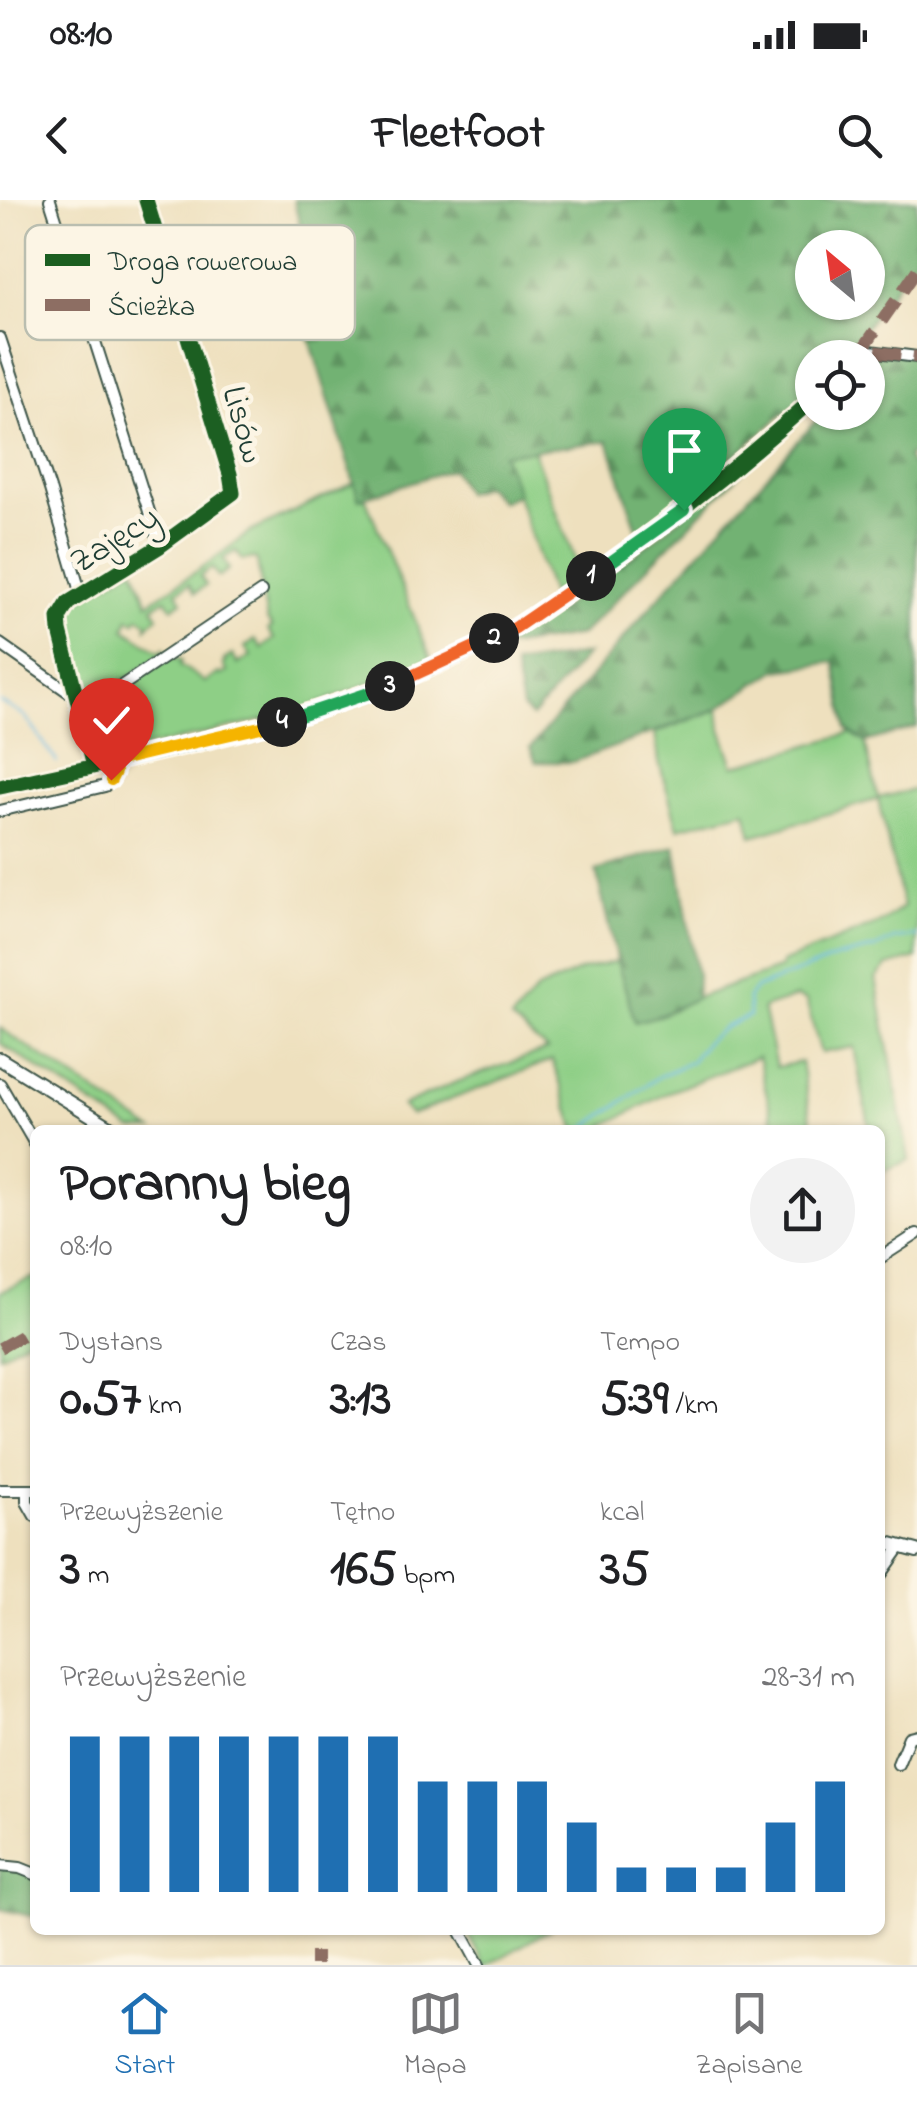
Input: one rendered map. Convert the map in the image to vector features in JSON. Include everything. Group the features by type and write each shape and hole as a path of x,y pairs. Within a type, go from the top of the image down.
{"main road":[{"path":"0,1058 107,1125"},
{"path":"885,1541 917,1550"}],"street":[{"path":"50,200 58,225"},
{"name":"Lisów","path":"146,200 154,225"},
{"path":"0,338 81,595"},
{"path":"95,340 160,546"},
{"name":"Lisów","path":"189,340 230,474 232,493"},
{"path":"885,353 917,357"},
{"path":"0,811 105,786 115,772 112,762 290,720 387,688 515,628 684,510 795,415"},
{"name":"Zajęcy","path":"112,762 94,766 60,618 68,603 160,546 232,493"},
{"path":"0,644 76,698 111,692 261,592"},
{"path":"0,1084 30,1135"},
{"path":"885,1255 917,1234"},
{"path":"0,1490 30,1490"},
{"path":"885,1569 901,1546"},
{"path":"898,1764 909,1737 917,1734"},
{"path":"0,1866 30,1872"},
{"path":"463,1935 480,1965"}],"green space":[{"path":"294,200 917,200 917,256 885,300 885,230 795,230 795,320 871,320 856,340 795,340 795,404 638,532 608,441 503,454 518,494 501,502 485,486 465,493 452,469 359,499 310,340 355,340 355,225 300,225"},
{"path":"885,352 917,355 917,448 907,457 917,474 917,727 865,742 847,729 835,662 777,670 717,709 573,762 536,762 530,748 808,430 885,430"},
{"path":"533,450 580,573 551,594 503,454"},
{"path":"758,455 581,635 495,649 561,608 638,552"},
{"path":"354,483 359,499 365,497 431,659 295,713 95,759 83,708 172,657 182,660 180,665 205,682 227,672 224,660 232,655 238,664 251,656 245,647 255,639 262,648 274,639 268,630 272,627 267,620 257,561 242,560 236,551 223,559 229,569 219,577 212,568 200,576 206,585 195,593 189,584 177,592 182,601 172,608 166,599 153,607 158,617 146,629 148,623 139,617 135,622 129,618 125,629 160,652 164,648 165,653 110,689 83,699 63,620 74,603 134,567 148,603 250,532"},
{"path":"587,654 532,717 522,708 514,665"},
{"path":"719,709 721,729 734,766 851,733 865,742 878,798 917,789 917,958 887,966 876,979 909,1160 885,1170 885,1125 869,1125 854,1047 821,1053 806,1001 796,997 763,1008 776,1067 801,1062 812,1125 774,1125 758,1057 672,1091 605,1125 574,1125 552,1060 411,1115 402,1106 547,1050 511,1020 537,990 581,970 617,961 636,1021 781,968 781,963 882,922 903,907 878,799 752,836 746,811 678,828 655,733"},
{"path":"675,846 697,976 696,998 661,1015 635,1022 596,871"},
{"path":"0,1028 145,1125 124,1125 0,1043"},
{"path":"30,1279 30,1337 0,1355 0,1292"},
{"path":"0,1863 30,1874 30,1916 0,1909"},
{"path":"469,1935 540,1935 488,1965"}],"waterway":[{"path":"0,702 25,716 57,762"},
{"path":"589,1125 658,1077 690,1062 707,1041 749,1016 748,998 756,988 838,957 876,948 894,939 917,936"}],"marked path":[{"path":"917,270 862,350 917,357"},
{"path":"0,1348 30,1331"},
{"path":"316,1952 316,1965"}],"cycle path":[{"path":"146,200 154,225"},
{"path":"94,766 59,618 68,603 160,546 233,493 189,340"},
{"path":"0,787 262,726 389,685 451,659 521,624 611,562 700,495 795,415"}],"route":[{"path":"111,780 115,772 112,762 290,720 387,688 472,649 515,628 684,510"}]}
